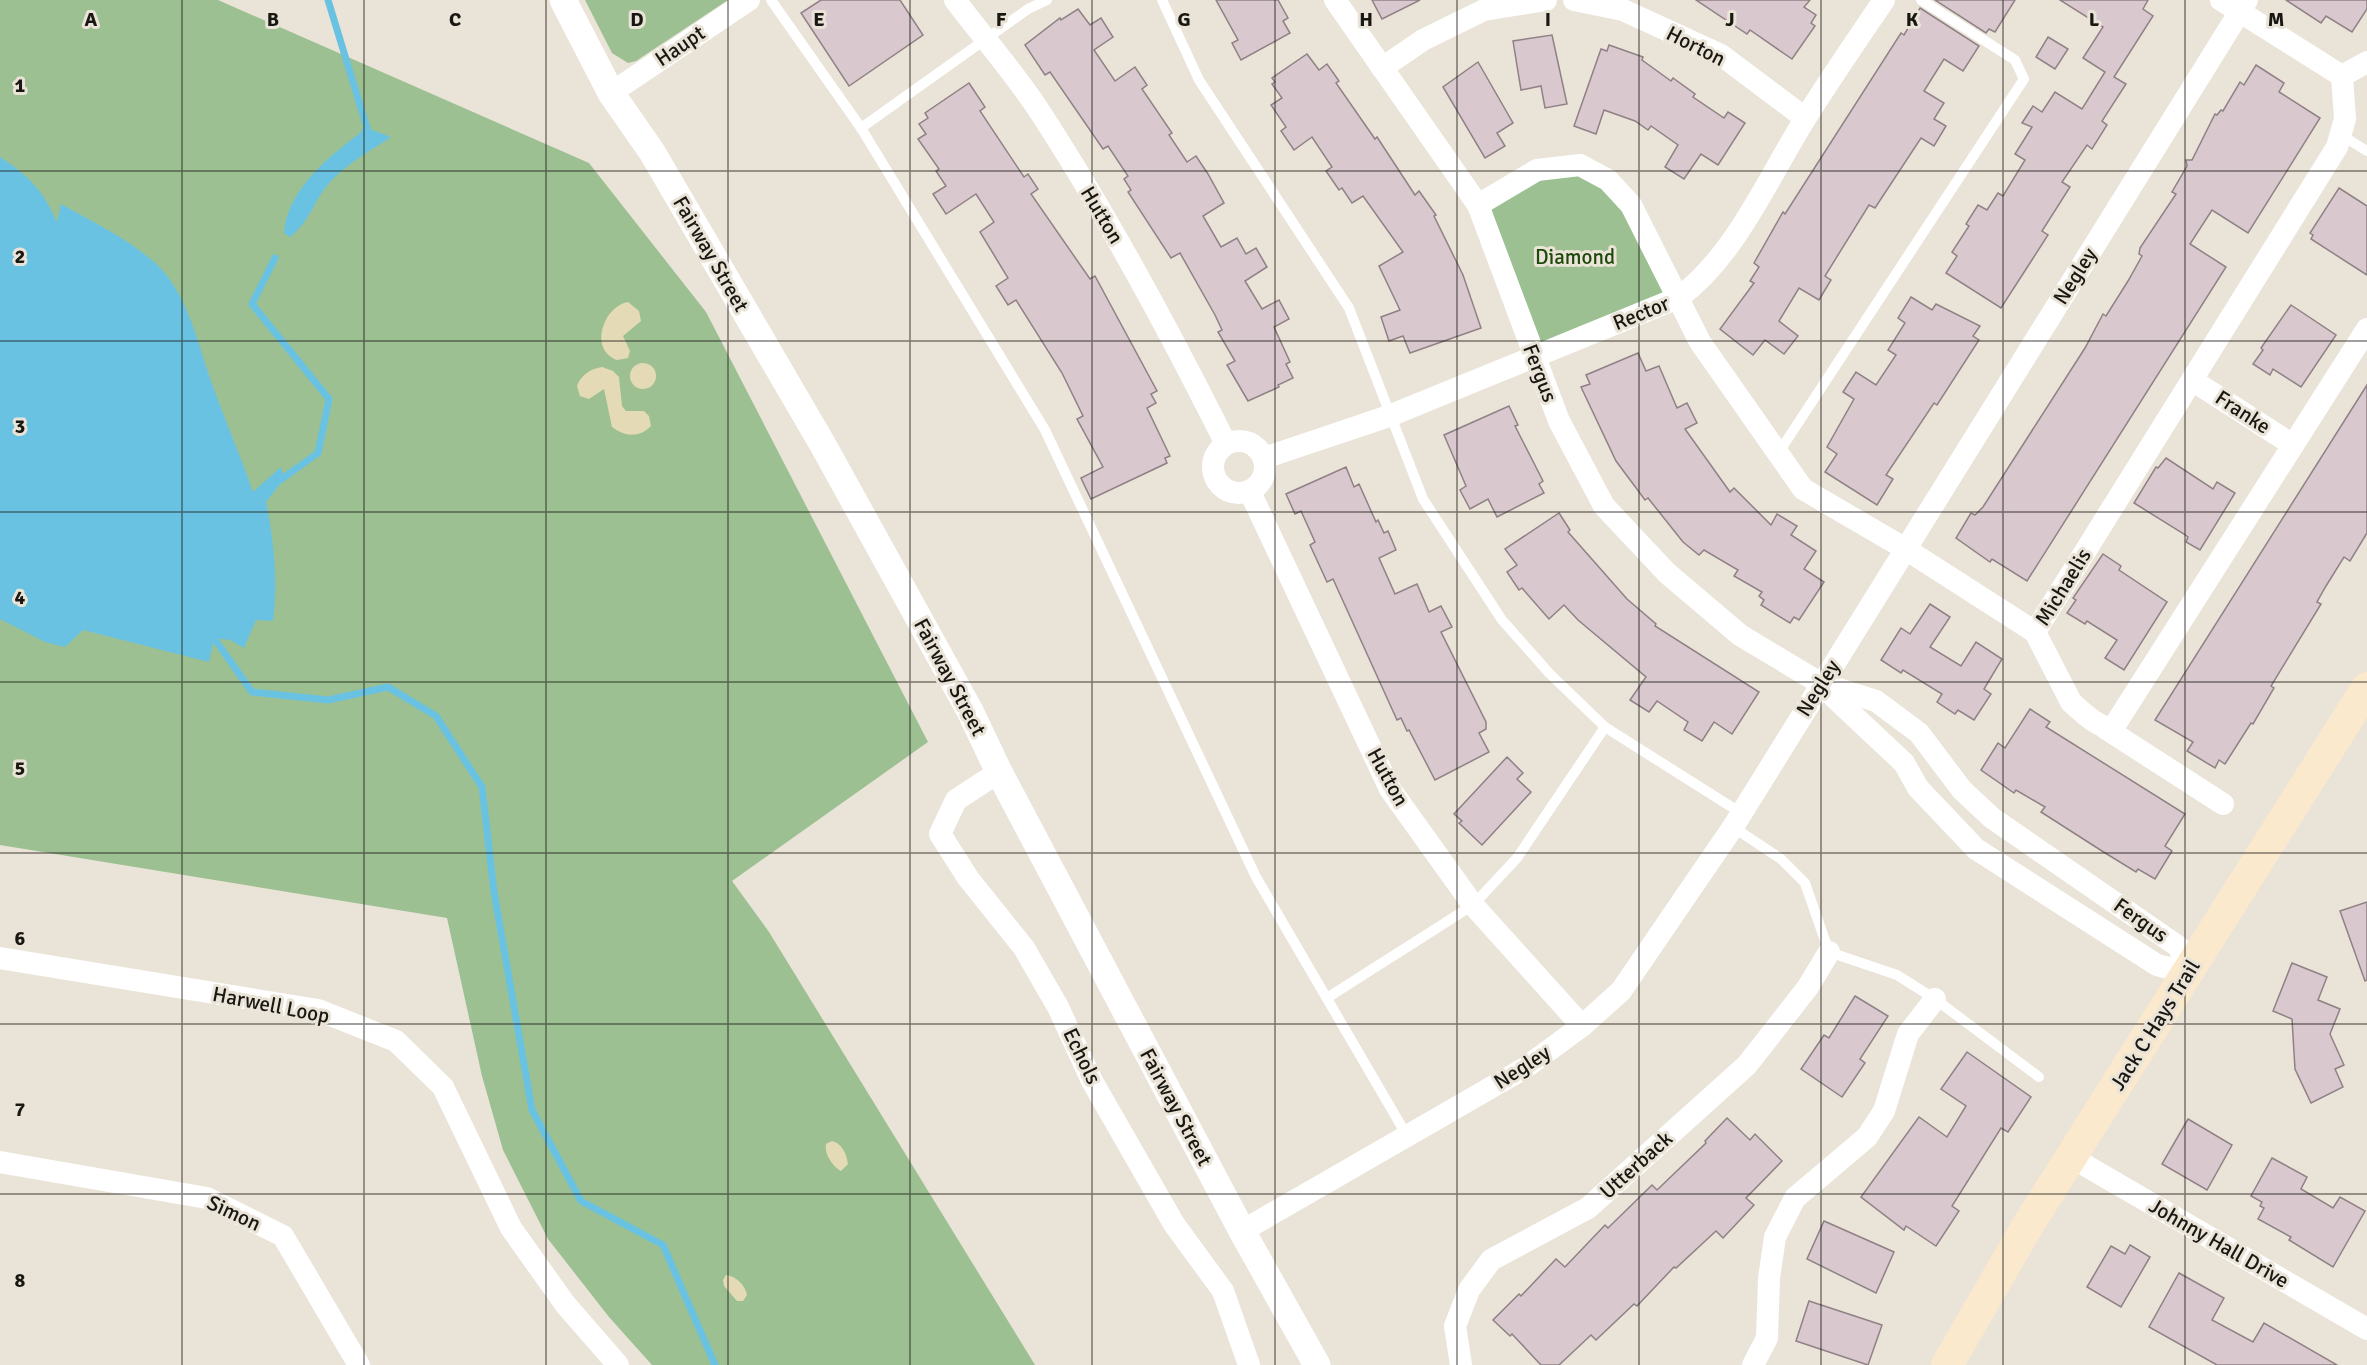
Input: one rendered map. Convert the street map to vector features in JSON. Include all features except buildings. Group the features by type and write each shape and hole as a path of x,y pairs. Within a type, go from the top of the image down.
{"main road":[{"name":"Jack C Hays Trail","path":"1947,1365 1978,1309 2071,1157 2367,688"}],"street":[{"name":"Fairway Street","path":"563,0 611,93 652,152 823,445 970,711 999,772 1242,1231 1317,1365"},
{"name":"Haupt","path":"611,93 749,0"},
{"name":"Hutton","path":"955,0 1037,108 1121,246 1226,444"},
{"name":"Fergus","path":"1335,0 1478,205 1559,421 1604,506 1667,573 1740,634 1820,683 1904,763 1918,788 1976,849 2157,965 2188,973"},
{"path":"1382,68 1423,40 1484,10 1546,0"},
{"name":"Horton","path":"1574,0 1623,10 1721,55 1805,118"},
{"name":"Rector","path":"1264,458 1389,416 1678,298 1697,284 1729,245 1805,118 1884,0"},
{"path":"2236,4 2342,76 2367,62"},
{"name":"Negley","path":"1242,1231 1525,1068 1582,1026 1621,991 1737,820 2236,4"},
{"name":"Michaelis","path":"2223,804 2105,728 2072,702 2035,632 2337,147 2345,119 2342,76"},
{"path":"1478,205 1537,170 1580,165 1608,180 1631,205 1700,342 1803,489 1904,548 2035,632"},
{"path":"2105,728 2113,728 2367,329"},
{"name":"Franke","path":"2192,380 2293,445"},
{"path":"1241,441 1250,443 1264,458 1266,474 1250,492 1233,493 1218,483 1214,475 1214,457 1226,444 1241,441"},
{"name":"Hutton","path":"1250,492 1390,789 1473,905 1582,1026"},
{"name":"Fergus","path":"1820,683 1876,701 1919,733 1962,790 1985,811 2037,850 2179,947 2188,973"},
{"name":"Echols","path":"999,772 956,800 940,834 968,878 1024,948 1058,1007 1092,1081 1174,1224 1223,1291 1249,1365"},
{"name":"Utterback","path":"1461,1365 1455,1326 1469,1290 1491,1260 1588,1208 1747,1065 1808,987 1828,952"},
{"name":"Harwell Loop","path":"0,958 318,1010 396,1041 443,1087 511,1228 565,1304 618,1365"},
{"path":"1753,1365 1767,1338 1769,1278 1775,1237 1795,1198 1867,1137 1873,1129 1884,1111 1908,1034 1935,999"},
{"name":"Johnny Hall Drive","path":"2071,1157 2367,1329"},
{"name":"Simon","path":"0,1162 207,1198 283,1236 359,1365"}],"lane":[{"path":"771,0 861,128 1045,429 1256,876 1407,1134"},
{"path":"861,128 1028,9 1047,0"},
{"path":"1162,0 1199,80 1349,308 1389,416 1424,499 1502,620 1549,673 1605,727 1737,820 1805,883 1828,952 1897,975 1935,999 2039,1077"},
{"path":"1779,452 2024,79 2016,60 1921,0"},
{"path":"2341,135 2367,151"},
{"path":"1327,998 1473,905 1517,858 1605,727"}],"green space":[{"path":"0,0 218,0 589,163 706,312 928,742 732,881 769,932 1035,1365 652,1365 609,1317 548,1239 503,1150 482,1076 447,918 0,845"},
{"path":"585,0 728,0 636,61 628,63 612,53"},
{"name":"Diamond","path":"1580,168 1607,183 1674,296 1535,354 1480,206 1538,172"}],"sand":[{"path":"628,302 639,311 641,321 623,336 630,351 628,358 617,360 608,355 601,338 606,319 612,311"},
{"path":"643,363 652,367 656,376 652,385 643,389 634,385 630,376 634,367"},
{"path":"602,367 613,371 619,377 622,406 626,411 644,411 649,416 651,426 642,433 632,435 622,433 612,427 604,389 589,399 580,396 577,386 581,379 590,371"},
{"path":"832,1141 841,1147 846,1157 848,1164 841,1171 832,1163 826,1152 826,1144"},
{"path":"726,1275 737,1279 744,1288 747,1295 743,1301 737,1301 724,1286 723,1280"}],"water":[{"path":"367,128 391,137 345,168 325,188 297,231 290,237 284,233 293,201 314,173"},
{"path":"0,157 34,185 57,222 61,204 133,245 165,274 175,287 190,317 216,395 253,492 281,467 284,479 266,502 274,561 273,621 256,620 244,648 230,640 214,638 209,662 83,630 65,647 45,642 0,619"}],"waterway":[{"path":"328,0 367,128 363,135"},
{"path":"275,258 252,304 329,399 318,453 276,483"},
{"path":"209,631 252,692 328,700 388,687 436,716 482,787 494,892 532,1110 581,1201 663,1245 715,1365"}]}
